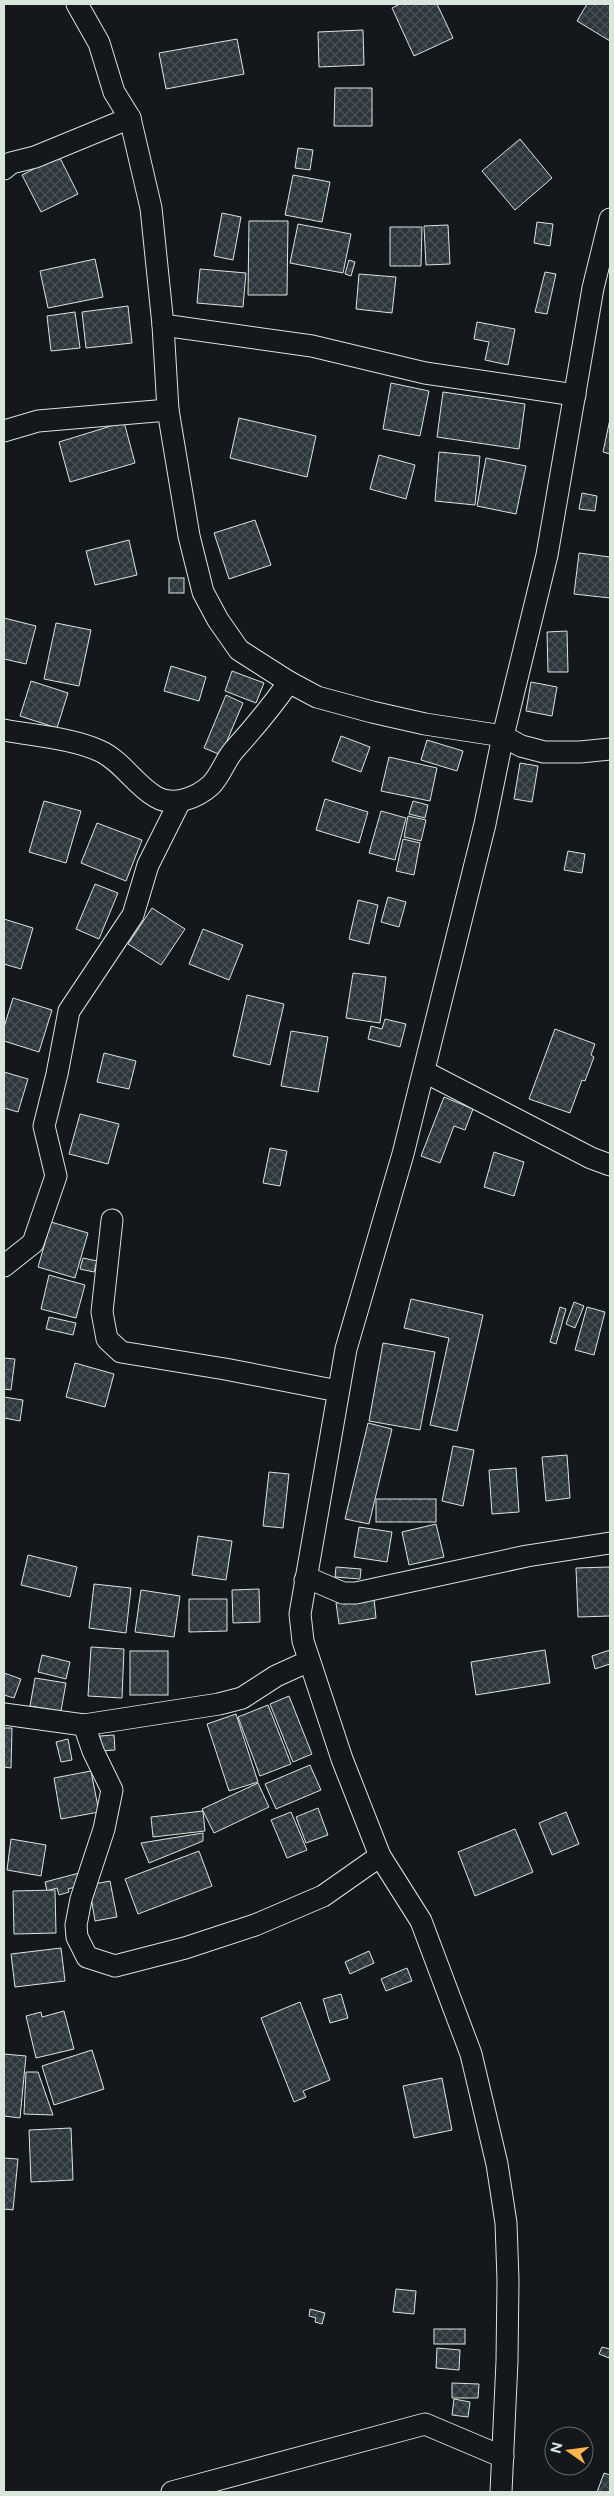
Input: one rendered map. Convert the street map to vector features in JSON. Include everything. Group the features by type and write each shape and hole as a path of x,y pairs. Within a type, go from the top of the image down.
{"street":[{"path":"77,4 98,43 114,92 130,118 151,208 163,325 168,410 189,536 204,592 218,620 239,650 289,682 317,697 372,712 425,724 503,736 521,746 544,752 580,752 610,749"},
{"path":"4,169 11,163 35,157 130,118"},
{"path":"501,2492 508,2280 506,2223 497,2164 470,2054 420,1921 380,1856 342,1759 303,1641 300,1614 346,1348 425,1072 486,824 503,736 547,555 593,288 610,218"},
{"path":"163,325 312,346 425,373 575,395"},
{"path":"4,431 38,421 168,410"},
{"path":"4,730 68,742 100,751 112,758 156,797 168,802 180,801 196,795 211,784 232,752 258,724 289,682"},
{"path":"4,1266 33,1243 56,1176 44,1126 57,1074 69,1011 133,915 148,865 180,801"},
{"path":"425,1072 591,1158 610,1165"},
{"path":"112,1220 102,1312 107,1339 121,1352 226,1369 338,1392"},
{"path":"305,1580 308,1578 344,1592 356,1593 527,1556 610,1542"},
{"path":"4,1714 84,1725 242,1698 276,1676 309,1661"},
{"path":"84,1725 93,1751 112,1790 104,1828 81,1899 76,1925 76,1937 87,1958 115,1966 185,1948 255,1925 323,1896 380,1856"},
{"path":"172,2492 425,2424 503,2457"}],"building":[{"path":"400,4 437,4 453,38 414,56 392,8"},
{"path":"587,4 610,4 610,41 577,21"},
{"path":"363,30 364,65 319,67 318,32"},
{"path":"237,39 244,74 166,89 159,53"},
{"path":"335,88 372,88 372,126 334,126"},
{"path":"520,139 552,178 515,210 482,171"},
{"path":"298,148 313,150 310,170 295,168"},
{"path":"59,156 78,194 41,212 22,175"},
{"path":"293,175 330,182 322,222 285,215"},
{"path":"222,213 241,217 233,260 214,256"},
{"path":"249,221 288,221 287,295 248,295"},
{"path":"537,222 553,224 550,246 534,243"},
{"path":"298,224 351,234 343,273 290,263"},
{"path":"448,225 450,264 426,265 424,226"},
{"path":"390,227 422,227 421,266 390,266"},
{"path":"95,259 103,297 48,308 40,271"},
{"path":"349,260 355,262 351,276 345,274"},
{"path":"200,269 246,273 243,307 197,303"},
{"path":"545,272 556,274 547,314 535,312"},
{"path":"359,274 396,277 392,313 356,309"},
{"path":"128,306 132,343 86,348 82,312"},
{"path":"75,312 80,348 51,351 47,316"},
{"path":"477,322 515,329 508,365 485,360 489,342 474,339"},
{"path":"391,383 429,391 420,436 383,429"},
{"path":"443,392 525,404 519,449 437,437"},
{"path":"239,418 316,436 307,477 230,458"},
{"path":"610,419 610,454 603,452"},
{"path":"124,422 135,463 70,482 59,442"},
{"path":"439,452 480,456 475,505 435,501"},
{"path":"379,455 415,465 406,499 370,489"},
{"path":"486,458 526,466 516,514 477,506"},
{"path":"582,493 597,496 595,511 579,509"},
{"path":"255,520 271,565 229,579 214,533"},
{"path":"129,540 137,575 95,585 86,551"},
{"path":"579,553 610,557 610,598 574,594"},
{"path":"169,578 184,578 184,593 169,593"},
{"path":"4,618 36,626 26,664 4,659"},
{"path":"56,623 91,630 79,686 44,679"},
{"path":"567,631 568,672 548,672 547,632"},
{"path":"171,666 206,677 199,701 164,691"},
{"path":"232,671 264,683 256,703 225,691"},
{"path":"31,681 68,693 57,728 20,716"},
{"path":"531,682 557,687 552,716 526,711"},
{"path":"226,695 243,703 221,755 204,748"},
{"path":"341,736 370,747 361,772 332,761"},
{"path":"427,740 463,751 457,771 421,760"},
{"path":"389,757 437,768 430,801 381,791"},
{"path":"520,763 538,766 532,802 514,799"},
{"path":"325,799 368,812 359,843 316,830"},
{"path":"44,801 81,811 66,863 29,852"},
{"path":"413,801 428,805 425,818 409,814"},
{"path":"381,811 406,818 395,860 369,853"},
{"path":"408,816 426,820 421,841 404,837"},
{"path":"97,823 142,840 126,881 81,863"},
{"path":"403,839 420,843 414,875 396,871"},
{"path":"568,851 585,854 582,873 564,870"},
{"path":"95,884 118,893 99,939 76,929"},
{"path":"388,897 406,902 399,927 381,922"},
{"path":"358,900 378,905 369,944 349,939"},
{"path":"152,908 185,929 161,965 128,944"},
{"path":"4,919 33,928 21,969 4,964"},
{"path":"203,929 243,945 229,980 189,964"},
{"path":"353,973 386,977 380,1023 346,1018"},
{"path":"247,995 284,1004 270,1065 233,1056"},
{"path":"13,998 52,1010 39,1052 4,1041 4,1027"},
{"path":"385,1019 406,1024 400,1047 368,1039 371,1026 382,1029"},
{"path":"555,1029 595,1044 591,1055 594,1057 585,1081 582,1080 570,1113 529,1099"},
{"path":"291,1031 328,1037 318,1092 281,1086"},
{"path":"104,1053 136,1061 129,1089 97,1082"},
{"path":"4,1072 28,1079 18,1112 4,1108"},
{"path":"444,1097 473,1109 465,1130 454,1126 440,1163 421,1156"},
{"path":"80,1114 119,1124 108,1164 69,1154"},
{"path":"270,1148 287,1151 280,1186 263,1183"},
{"path":"494,1152 524,1162 514,1196 484,1187"},
{"path":"51,1222 88,1233 75,1278 38,1267"},
{"path":"83,1258 97,1261 94,1272 80,1269"},
{"path":"49,1275 85,1285 76,1318 41,1309"},
{"path":"411,1299 483,1315 457,1431 430,1425 449,1338 404,1328"},
{"path":"574,1302 584,1306 575,1328 566,1324"},
{"path":"560,1307 566,1309 556,1344 550,1342"},
{"path":"587,1307 605,1312 594,1355 575,1350"},
{"path":"49,1317 76,1323 73,1335 46,1329"},
{"path":"383,1343 435,1352 420,1430 369,1421"},
{"path":"4,1358 15,1359 11,1390 4,1389"},
{"path":"75,1363 114,1374 105,1407 66,1397"},
{"path":"4,1397 23,1400 20,1421 4,1418"},
{"path":"368,1423 392,1429 369,1524 345,1519"},
{"path":"453,1446 474,1450 463,1506 442,1501"},
{"path":"567,1455 570,1498 546,1501 542,1457"},
{"path":"516,1468 519,1512 492,1514 489,1470"},
{"path":"269,1472 289,1474 283,1528 263,1526"},
{"path":"376,1499 436,1499 436,1522 376,1522"},
{"path":"436,1524 444,1557 409,1565 402,1532"},
{"path":"359,1527 392,1532 387,1562 354,1557"},
{"path":"198,1536 232,1541 226,1580 192,1575"},
{"path":"28,1555 77,1567 70,1597 21,1585"},
{"path":"336,1567 361,1569 360,1579 335,1577"},
{"path":"610,1567 610,1616 578,1617 576,1568"},
{"path":"94,1584 131,1588 126,1633 89,1628"},
{"path":"259,1589 260,1622 233,1623 232,1590"},
{"path":"141,1590 180,1596 174,1637 135,1632"},
{"path":"374,1598 376,1618 339,1624 336,1603"},
{"path":"189,1599 227,1599 227,1631 189,1632"},
{"path":"91,1647 124,1649 122,1698 88,1696"},
{"path":"545,1650 550,1683 476,1695 471,1662"},
{"path":"610,1650 610,1664 595,1669 592,1656"},
{"path":"130,1651 168,1651 168,1695 130,1695"},
{"path":"42,1655 70,1662 66,1679 38,1672"},
{"path":"4,1673 21,1679 14,1698 4,1695"},
{"path":"35,1678 66,1683 61,1711 30,1706"},
{"path":"289,1696 312,1754 293,1762 270,1704"},
{"path":"268,1705 291,1764 260,1776 238,1717"},
{"path":"236,1714 258,1782 229,1791 207,1724"},
{"path":"4,1728 12,1728 11,1768 4,1767"},
{"path":"114,1735 115,1750 100,1751 100,1736"},
{"path":"68,1739 72,1760 61,1762 56,1742"},
{"path":"310,1765 321,1790 276,1809 265,1784"},
{"path":"91,1771 99,1812 61,1819 54,1778"},
{"path":"258,1783 269,1807 214,1833 202,1809"},
{"path":"318,1808 328,1835 306,1843 296,1817"},
{"path":"203,1811 205,1831 153,1837 151,1817"},
{"path":"291,1812 307,1850 287,1858 271,1820"},
{"path":"566,1812 579,1844 552,1855 539,1823"},
{"path":"515,1829 533,1872 475,1896 458,1852"},
{"path":"203,1833 203,1841 149,1863 141,1843"},
{"path":"11,1839 46,1845 41,1876 7,1870"},
{"path":"199,1851 212,1886 138,1914 125,1879"},
{"path":"79,1873 82,1885 68,1889 69,1892 59,1895 57,1888 47,1891 45,1882"},
{"path":"110,1881 117,1917 95,1921 89,1885"},
{"path":"55,1890 56,1933 14,1934 13,1891"},
{"path":"61,1948 65,1981 15,1987 11,1954"},
{"path":"369,1951 374,1963 350,1974 345,1962"},
{"path":"407,1968 412,1981 386,1991 381,1979"},
{"path":"341,1994 348,2018 330,2023 323,1999"},
{"path":"300,2002 330,2080 303,2091 306,2097 294,2102 261,2018"},
{"path":"64,2011 74,2049 36,2058 26,2016 41,2012 42,2017"},
{"path":"92,2050 104,2089 54,2105 42,2066"},
{"path":"4,2054 26,2056 20,2118 4,2116"},
{"path":"26,2072 38,2072 53,2115 24,2114"},
{"path":"442,2078 452,2130 414,2138 403,2086"},
{"path":"71,2128 73,2180 31,2182 29,2130"},
{"path":"4,2158 18,2159 13,2210 4,2209"},
{"path":"396,2289 416,2291 414,2314 393,2312"},
{"path":"310,2309 325,2313 322,2324 315,2322 316,2318 309,2316"},
{"path":"434,2329 465,2329 465,2344 434,2344"},
{"path":"602,2347 610,2349 609,2358 599,2354"},
{"path":"437,2348 460,2350 459,2370 436,2368"},
{"path":"452,2383 479,2384 478,2398 452,2398"},
{"path":"454,2399 470,2402 468,2417 452,2415"},
{"path":"604,2473 610,2475 610,2492 597,2492"}]}
